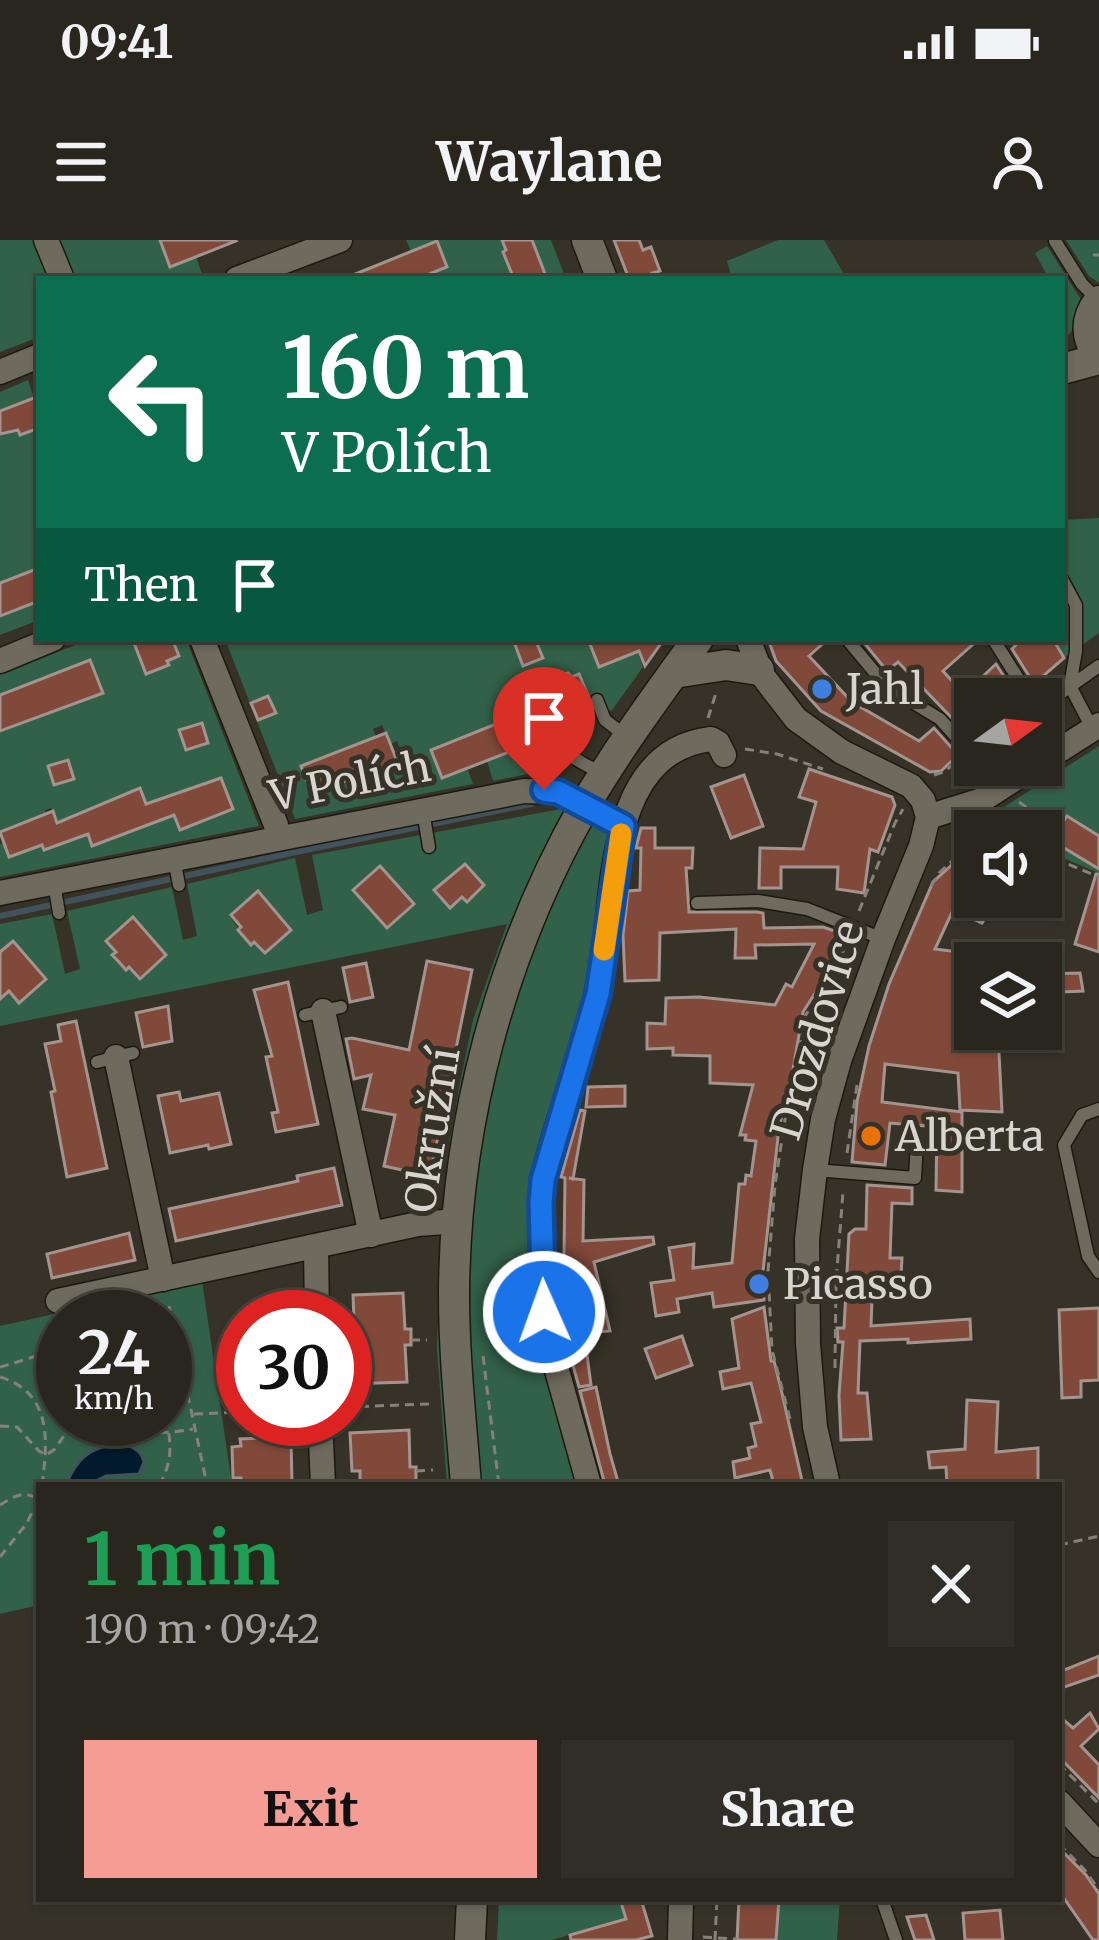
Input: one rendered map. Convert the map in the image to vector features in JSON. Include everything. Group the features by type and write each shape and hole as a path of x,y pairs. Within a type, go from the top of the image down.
{"street":[{"path":"46,240 61,276"},
{"path":"245,276 340,240"},
{"path":"587,240 601,276"},
{"path":"1065,347 1097,329"},
{"path":"1065,366 1097,329"},
{"path":"0,372 36,357"},
{"path":"0,661 46,642"},
{"path":"203,642 276,825 292,838"},
{"path":"584,807 696,642"},
{"path":"749,642 759,670 801,724 842,752 911,785 928,817 1014,786"},
{"path":"674,673 726,665 759,670"},
{"path":"1062,749 1096,727"},
{"path":"588,1482 546,1331 541,1203 548,1157 598,994 623,826 654,765 667,754 714,741"},
{"name":"V Polích","path":"0,893 54,888 524,791 558,792 623,826"},
{"name":"Okružní","path":"466,1482 454,1323 458,1221 472,1115 497,1012 531,917 584,807"},
{"name":"Drozdovice","path":"827,1482 814,1426 808,1344 807,1239 815,1170 839,1061 928,817"},
{"path":"323,1011 371,1235"},
{"path":"115,1058 163,1279"},
{"path":"110,1290 428,1222 458,1221"},
{"path":"316,1247 317,1290"},
{"path":"321,1446 323,1482"},
{"path":"1062,1805 1099,1845"},
{"path":"470,1940 472,1902"},
{"path":"680,1940 681,1902"}],"lane":[{"path":"1055,241 1082,284 1097,329"},
{"path":"1065,585 1076,605 1070,686 1096,727"},
{"path":"849,642 886,686 940,719 954,735"},
{"path":"995,642 1018,678"},
{"path":"1062,692 1099,666"},
{"path":"597,700 605,720 628,738"},
{"path":"544,704 566,753 604,773"},
{"path":"1001,786 1007,792"},
{"path":"423,815 429,847"},
{"path":"175,864 179,885"},
{"path":"54,888 59,913"},
{"path":"698,903 758,901 807,909 883,939"},
{"path":"1099,1109 1082,1114 1064,1145 1088,1256 1099,1272"},
{"path":"815,1170 915,1178 917,1141"},
{"path":"883,1902 896,1940"}],"path":[{"path":"716,687 714,741 777,754 838,774"},
{"path":"1007,792 1032,810"},
{"path":"928,889 954,859"},
{"path":"1062,862 1099,877"},
{"path":"834,1375 837,1263 857,1086"},
{"path":"411,1340 427,1340"},
{"path":"482,1351 499,1482"},
{"path":"0,1367 36,1356"},
{"path":"0,1377 27,1390 40,1410 46,1455 42,1482"},
{"path":"372,1406 429,1404"},
{"path":"206,1482 192,1414 216,1413"},
{"path":"0,1426 17,1427 46,1455"},
{"path":"46,1455 58,1446"},
{"path":"161,1482 168,1470 169,1446"},
{"path":"416,1471 433,1470"},
{"path":"0,1505 16,1495 36,1499"},
{"path":"0,1557 36,1504"},
{"path":"1062,1544 1099,1536"},
{"path":"1062,1767 1099,1804"},
{"path":"1062,1847 1099,1890"},
{"path":"715,1940 717,1902"}],"green space":[{"path":"0,240 159,240 169,266 196,257 202,274 196,276 36,276 36,338 0,352"},
{"path":"406,240 502,240 503,252 537,255 532,240 551,240 565,276 546,276 544,271 530,276 424,276 447,267 437,242 411,251"},
{"path":"778,240 824,240 845,276 731,276 727,261"},
{"path":"1066,240 1099,240 1099,283 1089,276"},
{"path":"1047,246 1080,298 1077,322 1065,338 1065,276 1047,276 1035,253"},
{"path":"28,380 34,398 9,408 12,417 7,420 12,432 36,428 36,569 0,583 0,434 5,432 0,392"},
{"path":"1099,518 1099,633 1064,658 1055,642 1065,642 1065,520"},
{"path":"36,602 36,621 0,635 0,616"},
{"path":"83,642 187,642 259,826 0,877 0,844 4,843 9,856 42,845 44,850 62,836 51,808 0,831 0,731 16,725 4,693 0,694 0,674","holes":["26,685 102,693 39,718","140,789 92,845 81,814"]},
{"path":"226,642 634,642 643,667 612,710 550,734 562,767 493,781 487,761 527,744 514,715 432,750 441,777 467,768 473,784 295,819","holes":["578,674 590,706 563,717 551,686 561,681 561,675","382,725 390,744 397,741 401,751 394,754 396,762 310,792 302,765 376,737 373,729"]},
{"path":"1099,746 1099,873 1062,858 1062,810 1004,807 1037,786 1062,786 1062,770"},
{"path":"561,809 612,836 590,1002 534,1175 536,1314 582,1482 447,1482 437,1348 442,1210 451,1126 473,1020 507,924 0,1026 0,988 19,1002 46,979 35,972 13,941 0,952 0,924 52,914 65,974 80,969 67,911 172,887 183,940 197,936 187,884 295,858 307,915 323,910 312,855","holes":["258,892 280,922 284,920 291,929 265,953 255,942 249,945 230,916","133,917 141,926 138,929 166,955 140,978 129,967 126,970 106,940"]},
{"path":"202,1281 216,1376 216,1446 226,1446 232,1482 36,1482 36,1606 0,1614 0,1326 36,1318 36,1446 192,1446 192,1290 162,1290"},
{"path":"499,1902 621,1902 628,1931 613,1922 552,1940 497,1940"},
{"path":"779,1902 840,1902 837,1940 776,1940"}],"water":[{"path":"108,1446 130,1446 144,1462 139,1474 67,1482 85,1456"}],"building":[{"path":"160,240 235,240 236,241 170,267"},
{"path":"502,240 532,240 546,276 513,276"},
{"path":"614,240 639,240 643,250 651,247 660,271 653,276 628,276"},
{"path":"437,241 447,267 424,276 350,276"},
{"path":"36,397 36,429 20,435 18,430 0,434 0,411"},
{"path":"36,569 36,602 0,616 0,583"},
{"path":"173,642 179,656 146,674 134,643"},
{"path":"514,642 536,642 543,658 523,666"},
{"path":"589,642 662,642 645,666 639,651 599,667"},
{"path":"769,642 825,642 809,656 852,702 919,741 934,728 954,750 954,759 941,771 930,772 821,711 776,661"},
{"path":"863,642 976,642 943,671 954,683 954,720 898,662 887,671"},
{"path":"1019,642 1055,642 1064,658 1041,678 1030,678 1012,649"},
{"path":"90,660 103,693 0,731 0,695"},
{"path":"996,664 1005,678 981,678"},
{"path":"568,673 572,677 579,674 589,707 563,717 549,680"},
{"path":"268,696 276,713 258,720 251,703"},
{"path":"516,716 527,745 442,778 431,750"},
{"path":"202,723 208,743 186,750 179,730"},
{"path":"386,733 397,761 312,794 301,766"},
{"path":"68,760 74,779 54,785 48,766"},
{"path":"809,769 892,797 895,805 878,852 870,849 864,893 837,889 838,867 781,867 781,888 759,888 760,848 803,849 816,802 799,797"},
{"path":"744,775 763,826 731,838 711,787"},
{"path":"221,778 233,809 180,830 174,815 92,846 88,834 9,857 0,832 53,811 57,823 140,788 146,804"},
{"path":"1067,816 1099,836 1099,869 1062,847 1062,824"},
{"path":"641,828 655,828 655,848 693,848 692,868 686,868 689,912 757,912 763,913 764,928 823,927 846,935 803,1012 779,1128 764,1300 714,1307 712,1293 677,1299 679,1312 656,1316 651,1283 674,1280 669,1248 694,1244 693,1268 732,1263 739,1184 745,1184 746,1175 751,1176 756,1141 740,1135 753,1085 710,1083 710,1056 673,1055 673,1048 647,1049 647,1023 665,1024 666,998 775,1005 786,984 792,987 814,944 755,945 756,958 735,958 736,929 660,933 659,980 625,981 623,935 628,891 640,890 641,848 636,848"},
{"path":"954,863 954,910 935,949 954,951 954,1050 999,1050 1002,1112 960,1110 958,1073 885,1064 882,1102 962,1112 962,1192 936,1190 937,1127 890,1123 885,1165 852,1162 857,1102 869,1046 889,984 933,882"},
{"path":"465,864 484,885 467,902 462,897 450,908 434,890"},
{"path":"380,866 414,904 387,928 353,890"},
{"path":"1099,874 1099,952 1075,944"},
{"path":"258,891 291,930 265,953 254,942 251,945 231,915"},
{"path":"133,917 166,955 140,979 112,955 116,952 106,941"},
{"path":"13,941 46,979 19,1003 9,991 0,999 0,952"},
{"path":"427,961 472,970 430,1176 384,1166 395,1115 363,1109 371,1075 354,1079 346,1039 409,1050"},
{"path":"366,963 373,997 350,1002 343,968"},
{"path":"1062,973 1080,973 1083,991 1062,992"},
{"path":"288,982 318,1124 276,1132 272,1113 278,1112 266,1057 272,1056 254,990"},
{"path":"168,1006 172,1041 143,1047 136,1013"},
{"path":"76,1021 107,1168 67,1177 45,1044 61,1041 58,1025"},
{"path":"625,1086 625,1106 586,1107 588,1087"},
{"path":"179,1092 181,1101 219,1093 231,1144 170,1153 158,1096"},
{"path":"580,1110 585,1111 573,1179 584,1180 583,1241 653,1237 654,1244 594,1262 610,1331 596,1332 597,1339 585,1340 591,1385 579,1387 563,1329 565,1178 561,1177"},
{"path":"334,1168 342,1205 176,1241 169,1209 298,1181 297,1176"},
{"path":"867,1185 912,1188 912,1204 892,1203 890,1258 902,1258 901,1276 873,1274 871,1326 970,1319 971,1339 860,1341 858,1393 867,1393 871,1439 841,1440 843,1342 838,1342 837,1328 844,1328 849,1234 866,1229"},
{"path":"129,1233 135,1260 52,1278 47,1254"},
{"path":"403,1293 405,1329 411,1329 411,1345 405,1345 407,1382 372,1383 372,1294"},
{"path":"764,1307 771,1361 802,1482 773,1482 770,1470 735,1478 733,1462 750,1458 748,1448 756,1446 751,1424 761,1422 751,1383 723,1389 720,1372 739,1368 732,1319"},
{"path":"1099,1308 1099,1380 1081,1381 1081,1397 1062,1398 1059,1310"},
{"path":"682,1336 692,1365 656,1378 645,1349"},
{"path":"596,1387 618,1482 604,1482 580,1391"},
{"path":"967,1400 998,1402 996,1452 1038,1448 1038,1482 947,1482 946,1467 930,1468 928,1452 965,1449"},
{"path":"409,1430 410,1467 416,1467 416,1482 360,1482 360,1471 352,1471 351,1446 372,1446 372,1432"},
{"path":"291,1446 292,1482 233,1478 232,1447"},
{"path":"1099,1656 1099,1675 1062,1688 1062,1671"},
{"path":"1090,1713 1099,1729 1081,1746 1099,1765 1099,1798 1062,1760 1062,1719 1073,1728"},
{"path":"1062,1851 1099,1894 1099,1940 1093,1940 1062,1895"},
{"path":"621,1902 642,1902 652,1936 571,1940 570,1935 626,1919"},
{"path":"739,1902 779,1902 776,1940 737,1940"},
{"path":"1000,1910 1003,1940 965,1940 963,1913"},
{"path":"926,1915 934,1940 915,1940 907,1917"}],"waterway":[{"path":"0,916 531,804"}],"slow traffic":[{"path":"604,950 621,834"}],"place":[{"name":"Jahl","path":"822,689"},
{"name":"Alberta","path":"871,1136"},
{"name":"Picasso","path":"759,1284"}],"route":[{"path":"544,790 558,792 623,826 598,994 543,1180 544,1312"}]}
